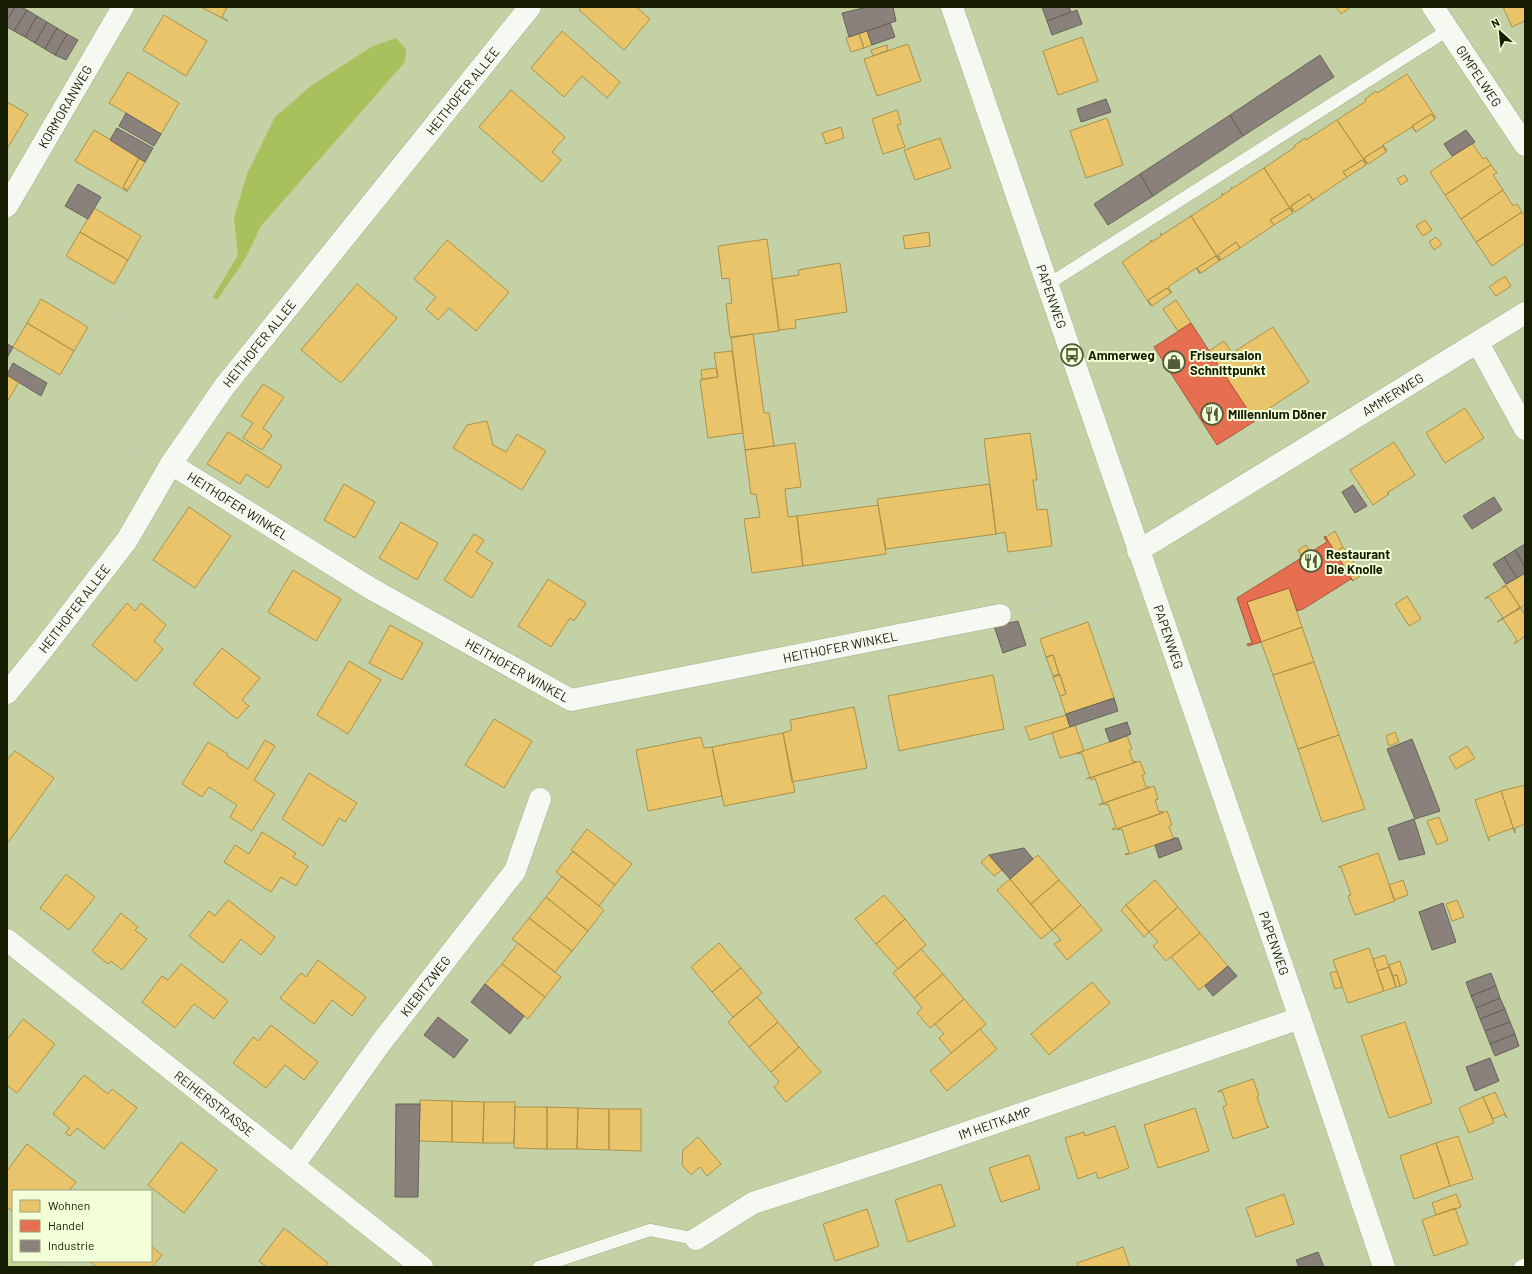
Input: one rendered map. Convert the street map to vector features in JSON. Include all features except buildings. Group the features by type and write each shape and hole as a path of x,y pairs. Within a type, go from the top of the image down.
{"street":[{"name":"KORMORANWEG","path":"7,206 123,7"},
{"name":"HEITHOFER ALLEE","path":"7,693 127,540 171,464 224,387 530,7"},
{"name":"PAPENWEG","path":"952,7 1300,1018 1384,1267"},
{"name":"GIMPELWEG","path":"1433,7 1525,145"},
{"name":"AMMERWEG","path":"1138,550 1525,313"},
{"path":"1478,343 1525,429"},
{"name":"HEITHOFER WINKEL","path":"171,464 370,588 571,700 1000,615"},
{"name":"KIEBITZWEG","path":"294,1165 380,1044 515,871 540,799"},
{"name":"REIHERSTRASSE","path":"7,940 422,1267"},
{"name":"IM HEITKAMP","path":"696,1239 754,1203 910,1152 1300,1018"}],"lane":[{"path":"1047,285 1448,30"},
{"path":"539,1267 650,1230 696,1239"},
{"path":"1520,1267 1525,1264"}],"path":[{"path":"7,632 80,533 196,359 282,247 484,7"},
{"path":"7,248 28,265 196,359"},
{"path":"1000,615 1151,587"},
{"path":"152,732 205,660"},
{"path":"381,1102 389,1102 401,1070 630,1075"}],"shaded area":[{"path":"396,38 406,49 405,62 261,226 245,259 217,300 213,297 238,255 234,218 247,174 275,117 312,85 373,46"},
{"path":"7,1231 12,1234 12,1262 47,1262 53,1267 7,1267"}],"place":[{"name":"Ammerweg","path":"1072,355"},
{"name":"Friseursalon Schnittpunkt","path":"1174,362"},
{"name":"Millennium Döner","path":"1212,414"},
{"name":"Restaurant Die Knolle","path":"1311,561"}]}
